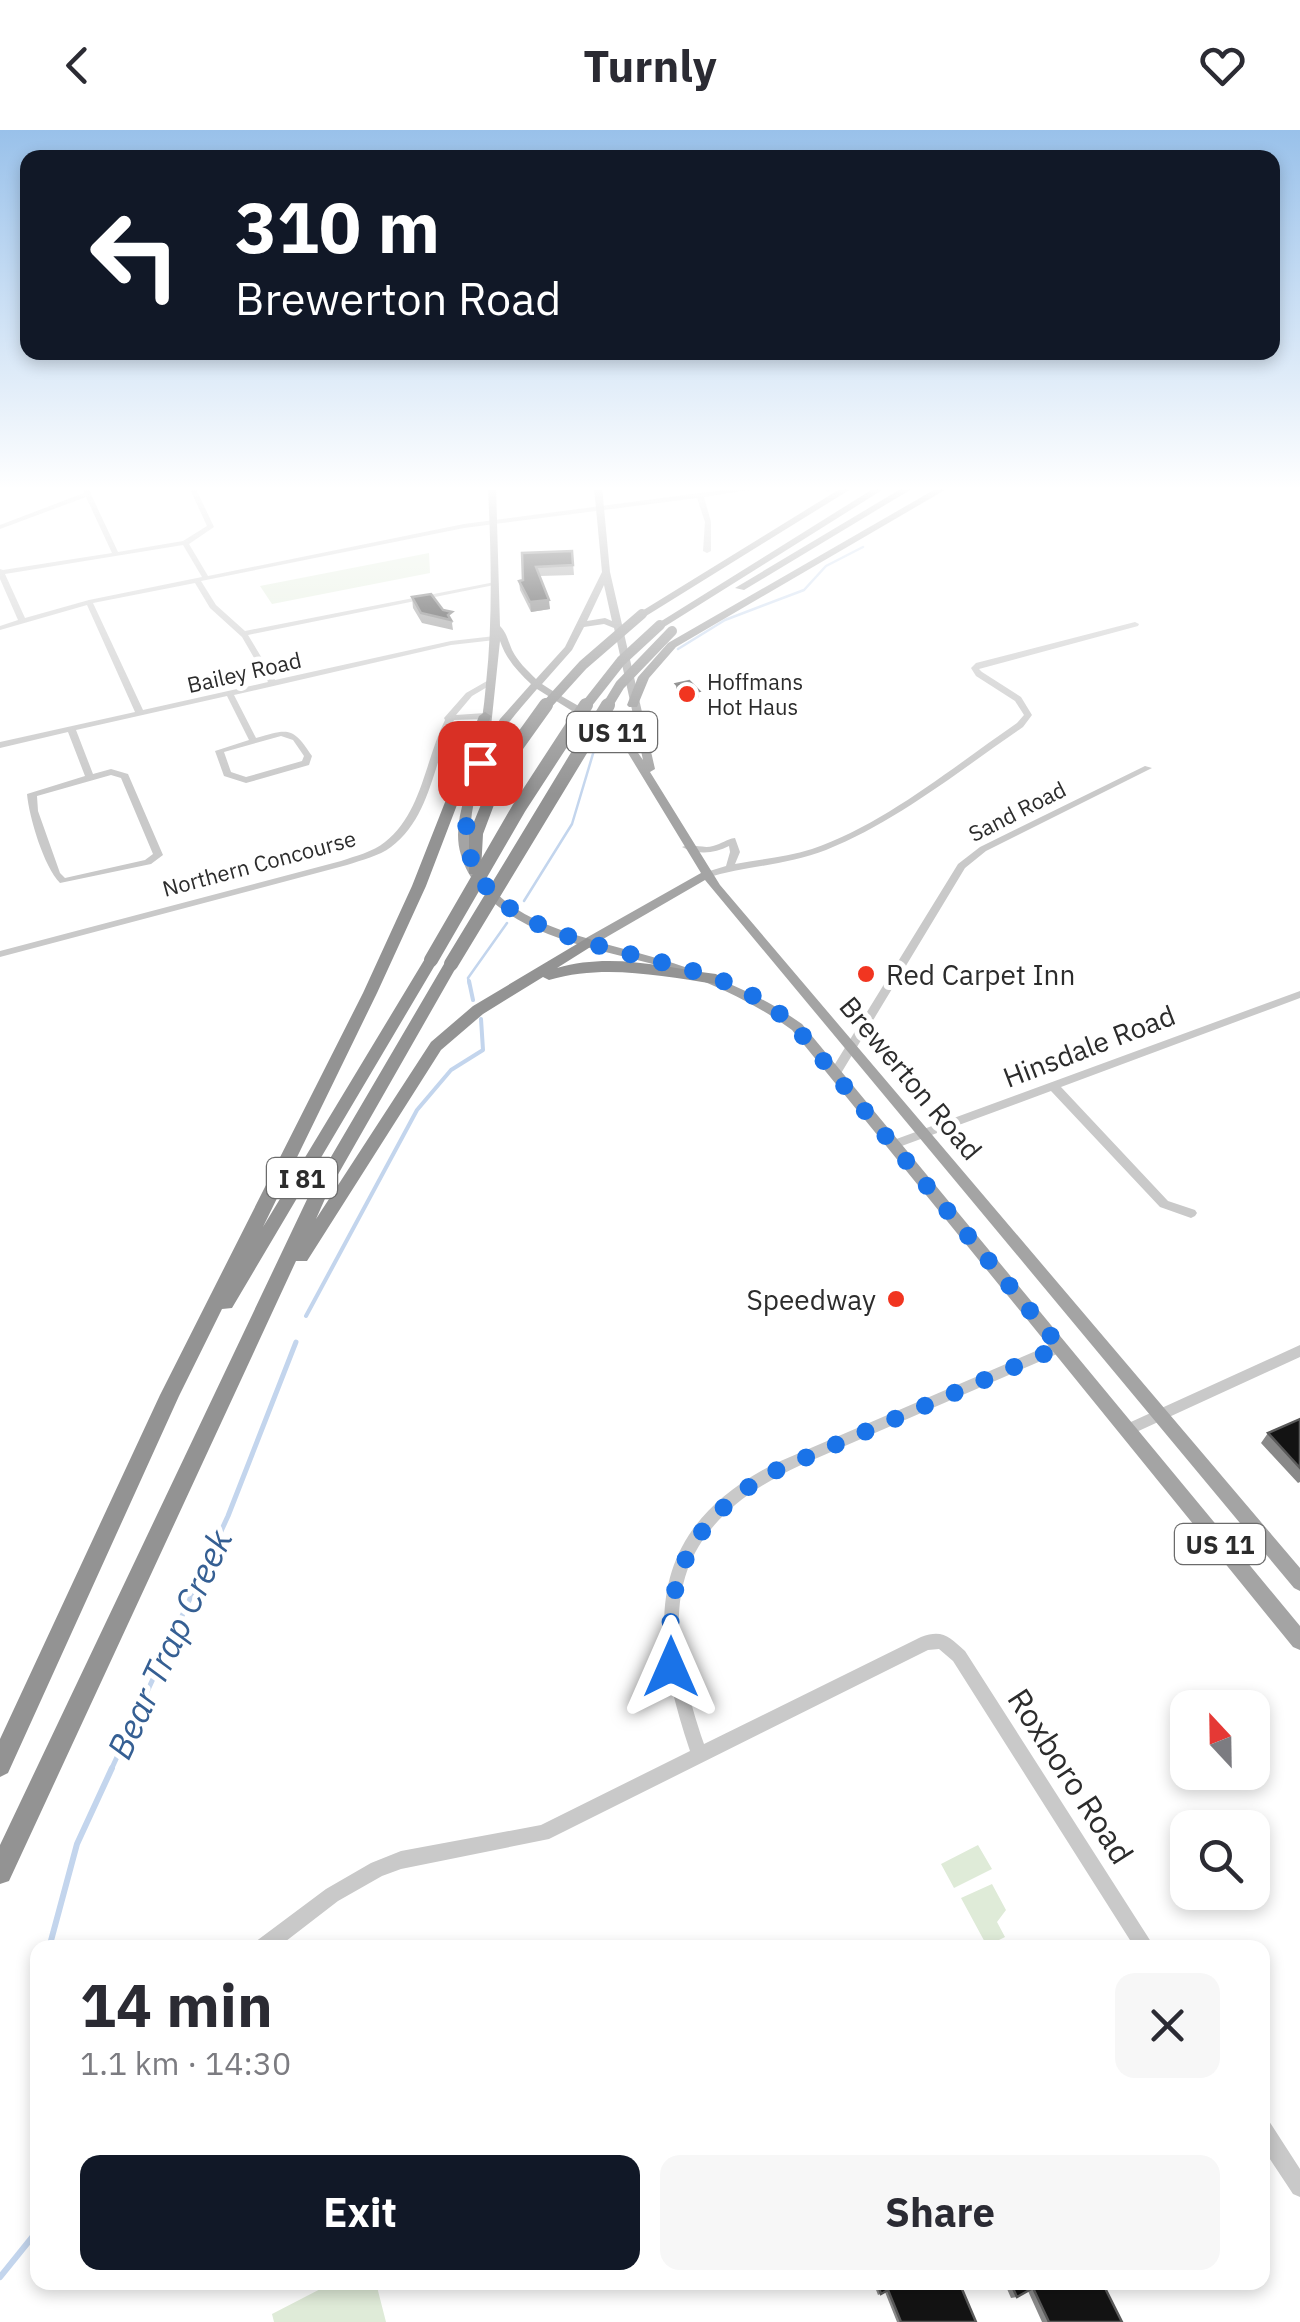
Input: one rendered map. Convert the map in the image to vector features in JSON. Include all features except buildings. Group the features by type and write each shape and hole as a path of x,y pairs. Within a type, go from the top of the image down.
{"highway":[{"path":"474,870 476,834 503,765 522,733 572,672 642,614 682,589"},
{"name":"I 81","path":"0,1872 320,1191 451,964 620,685 666,628 723,589"},
{"name":"I 81","path":"0,1765 170,1396 475,880 591,694 629,650 736,589"},
{"path":"632,706 644,677 672,645 768,589"},
{"path":"419,886 485,716"},
{"path":"170,1396 419,886 468,795"},
{"path":"252,1338 414,1075 453,1028 587,943"},
{"path":"502,995 580,967 626,965 716,978"}],"main road":[{"name":"Brewerton Road","path":"495,589 499,640 480,763 468,795 464,836 474,870 508,907 544,928 716,978 784,1017 836,1072 1300,1642"},
{"path":"480,763 488,743 538,686 583,624 598,589"},
{"path":"610,589 632,706 660,802"},
{"path":"583,624 605,621 620,627"},
{"name":"Brewerton Road","path":"499,640 538,686 632,751 706,875 1300,1582"},
{"path":"516,709 553,708 588,718"},
{"path":"587,943 706,875"}],"street":[{"path":"8,589 21,619"},
{"path":"0,628 21,619 150,589"},
{"path":"206,589 213,606 243,634 272,684"},
{"path":"243,634 468,589"},
{"path":"88,602 140,713"},
{"path":"706,875 730,865 825,847 895,810 1020,725 1028,715 1024,705 979,674 975,668 978,665 1135,624"},
{"name":"Bailey Road","path":"0,745 452,643 499,640"},
{"path":"448,718 490,683"},
{"path":"229,693 254,740"},
{"path":"448,718 485,716"},
{"name":"Northern Concourse","path":"0,954 378,850 411,820 439,754 448,718"},
{"path":"70,729 89,776"},
{"path":"292,734 309,758 296,768 246,780 231,778 218,751 254,740 292,734"},
{"name":"Sand Road","path":"836,1072 961,866 983,849 1148,768"},
{"path":"111,772 125,776 158,855 148,862 63,880 56,874 30,800 39,789 89,776 111,772"},
{"path":"687,847 714,850 732,840 735,852 730,865"},
{"name":"Hinsdale Road","path":"895,1144 1300,994"},
{"path":"1053,1086 1164,1204 1191,1213"},
{"path":"272,1940 332,1895 377,1869 402,1860 503,1844 543,1833 700,1755 673,1676 668,1634 673,1593 685,1558 713,1514 768,1474 1060,1347"},
{"path":"1127,1430 1300,1352"},
{"name":"Roxboro Road","path":"700,1755 927,1642 942,1642 959,1656 1141,1940"},
{"path":"1270,2140 1300,2186"}],"green space":[{"path":"262,589 347,589 272,604"},
{"path":"978,1845 992,1869 954,1888 941,1864"},
{"path":"992,1884 1006,1910 997,1922 1005,1937 984,1940 961,1898"},
{"path":"318,2290 378,2290 386,2322 274,2322 272,2314"}],"waterway":[{"name":"Bear Trap Creek","path":"678,649 725,620 805,589"},
{"name":"Bear Trap Creek","path":"524,901 572,824 598,737"},
{"name":"Bear Trap Creek","path":"469,984 468,978 507,923"},
{"name":"Bear Trap Creek","path":"469,981 473,1000"},
{"name":"Bear Trap Creek","path":"306,1316 417,1110 451,1070 483,1050 481,1019"},
{"name":"Bear Trap Creek","path":"111,1770 228,1516 296,1342"},
{"name":"Bear Trap Creek","path":"51,1940 77,1844 112,1768"},
{"name":"Bear Trap Creek","path":"0,2277 30,2240"}],"place":[{"name":"Hoffmans Hot Haus","path":"687,694"},
{"name":"Red Carpet Inn","path":"866,974"},
{"name":"Speedway","path":"896,1299"}],"route":[{"path":"480,763 468,795 464,836 467,856 489,890 508,907 544,928 716,978 746,992 793,1024 1060,1347 768,1474 739,1492 713,1514 685,1558 673,1593 668,1634 671,1667"}]}
